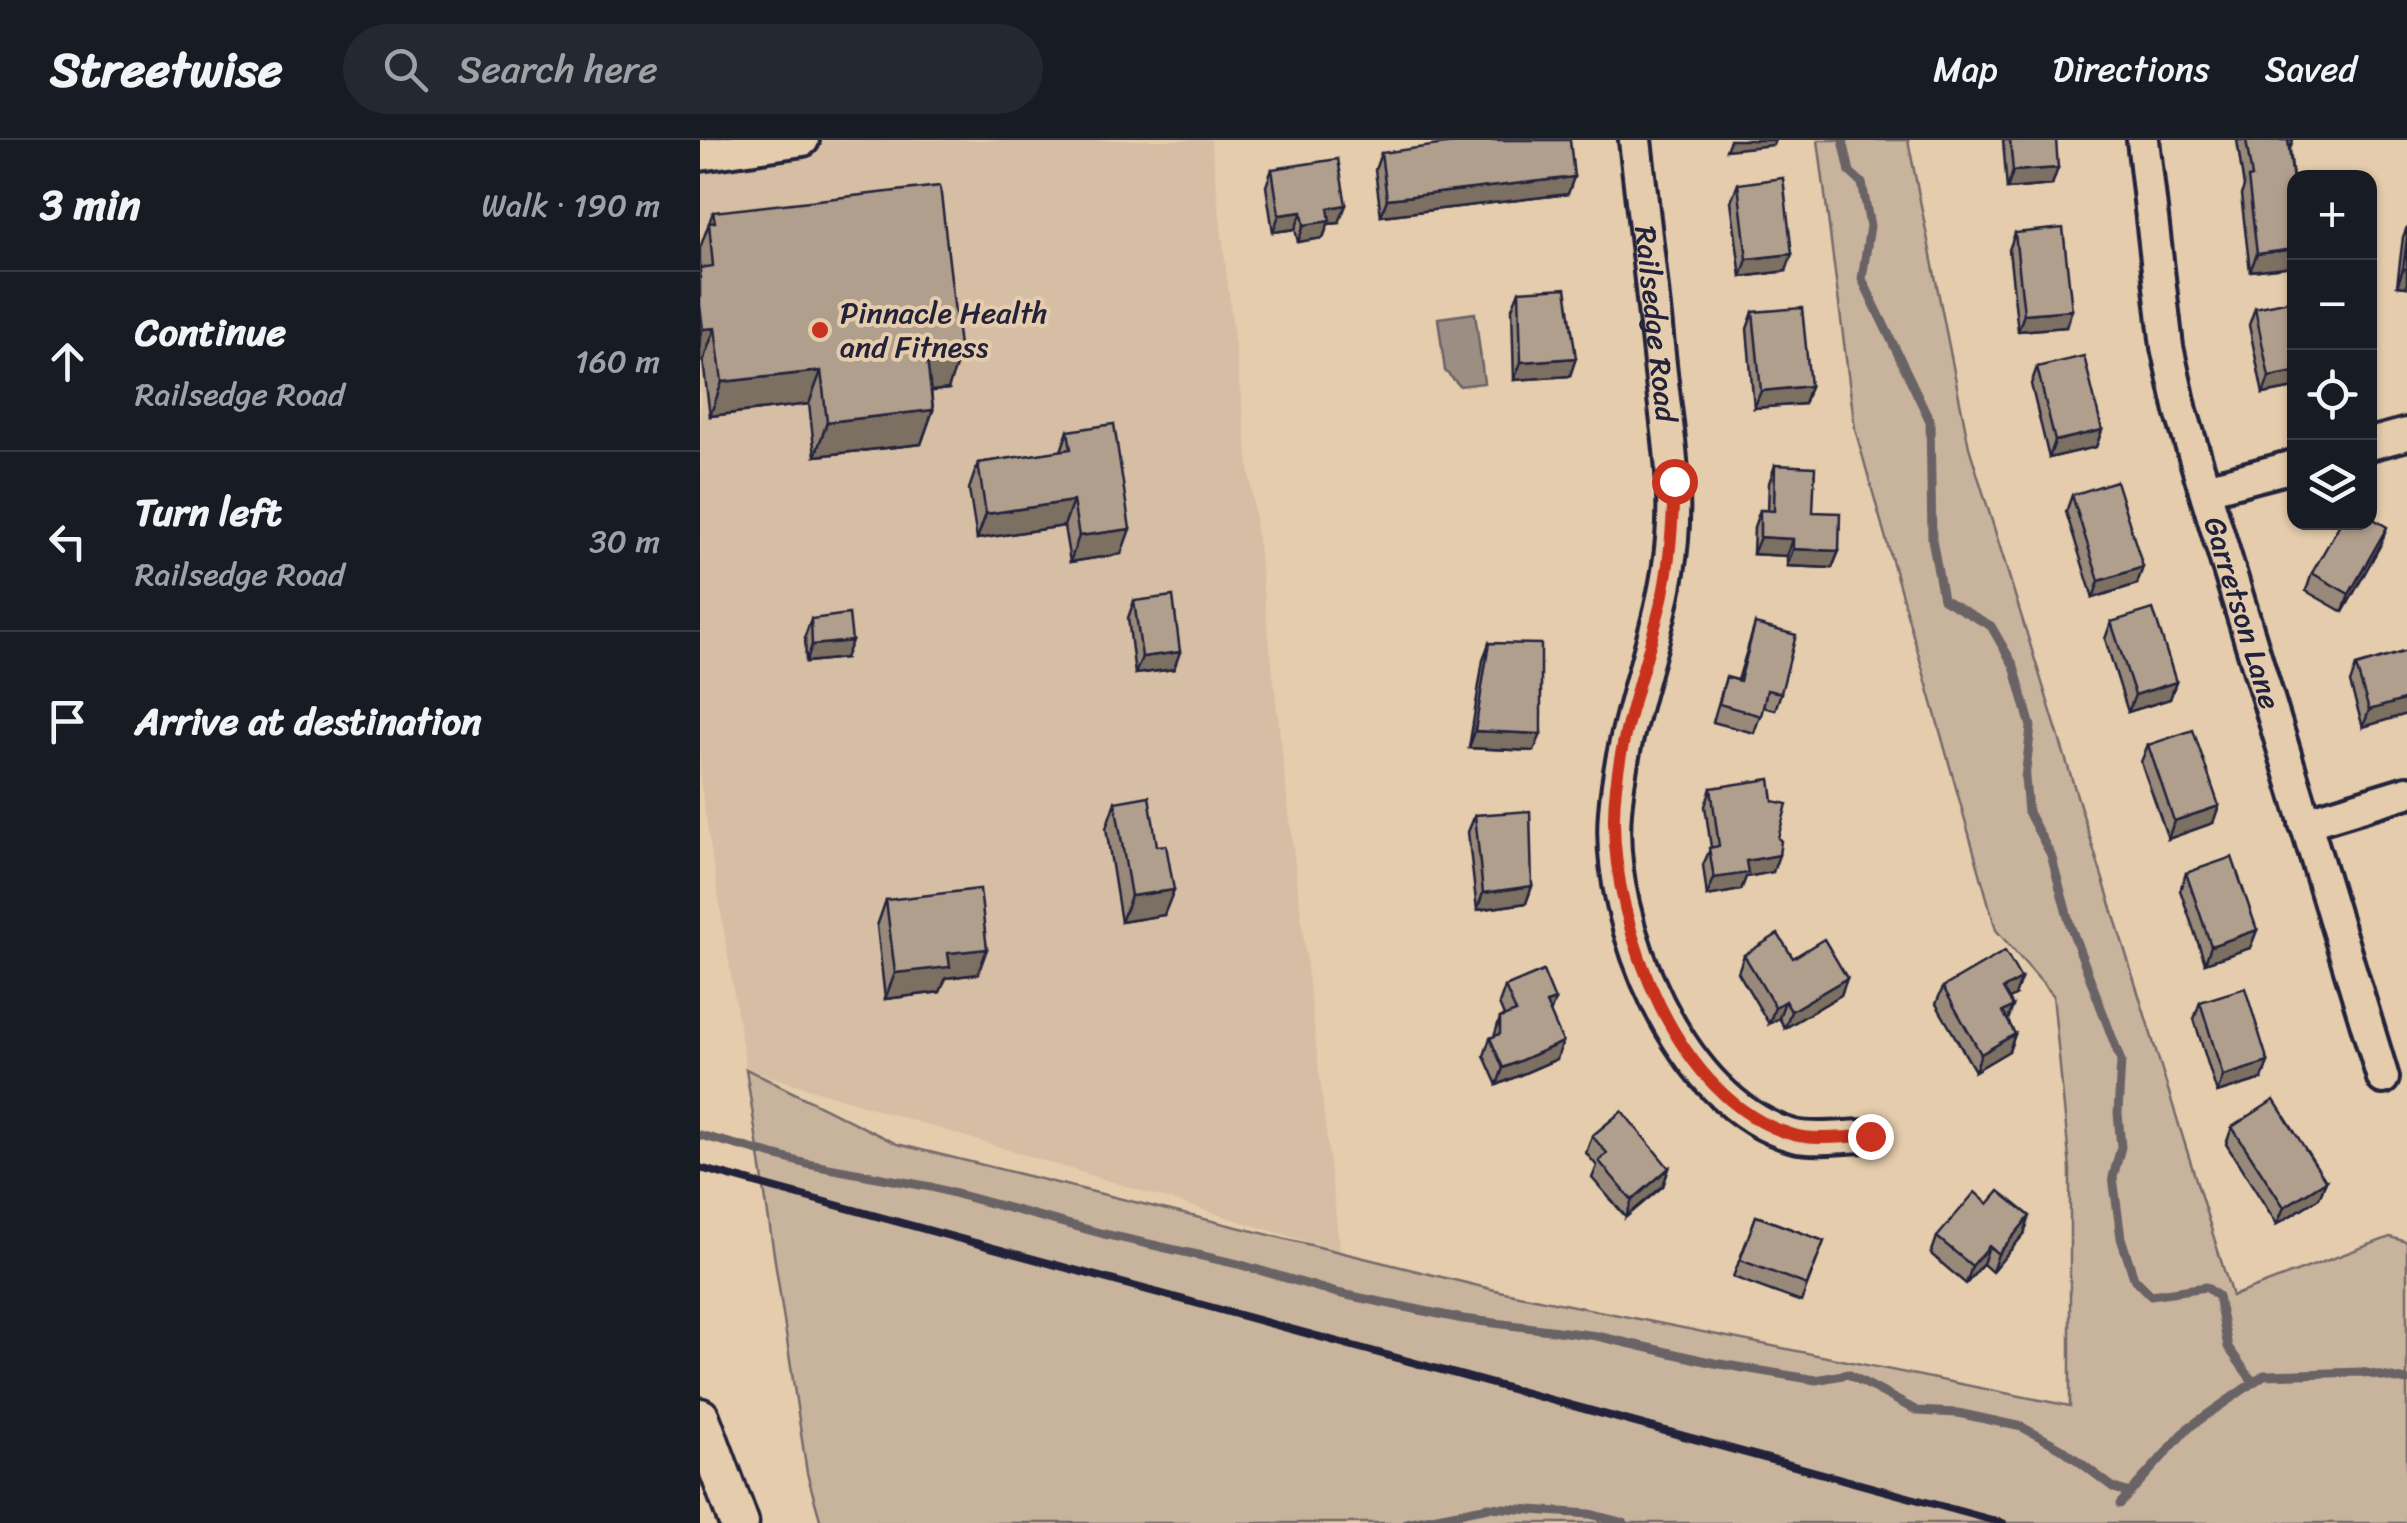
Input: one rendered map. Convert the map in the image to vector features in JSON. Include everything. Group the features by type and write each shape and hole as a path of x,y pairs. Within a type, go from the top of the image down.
{"main road":[{"path":"700,1418 739,1523"}],"street":[{"path":"700,156 803,140"},
{"name":"Railsedge Road","path":"1635,140 1674,481 1672,540 1662,596 1622,756 1614,816 1619,878 1631,936 1648,985 1678,1039 1713,1083 1750,1116 1796,1136 1870,1136"},
{"name":"Garretson Lane","path":"2143,140 2167,347 2181,411 2383,1078"},
{"path":"2377,442 2407,434"},
{"path":"2206,490 2287,468"},
{"path":"2305,823 2407,792"}],"shaded area":[{"path":"700,140 1211,140 1340,1252 746,1069 700,781"},
{"path":"1818,140 1908,140 1969,447 2232,1296 2390,1237 2407,1242 2407,1523 821,1523 807,1473 746,1069 897,1144 1499,1291 2070,1406 2070,1169 2053,995 1996,930 1855,429"},
{"path":"1475,313 1484,383 1460,386 1445,371 1438,318"}],"building":[{"path":"1475,140 1570,140 1574,177 1387,199 1381,153"},
{"path":"2010,140 2056,140 2058,168 2013,171"},
{"path":"2246,140 2288,140 2292,170 2287,170 2287,250 2257,254 2248,178 2252,177"},
{"path":"1338,159 1346,205 1328,208 1330,221 1304,225 1302,212 1279,215 1272,169"},
{"path":"1783,178 1792,254 1747,259 1738,184"},
{"name":"Pinnacle Health and Fitness","path":"940,186 960,355 927,359 933,410 827,422 821,371 722,382 715,328 703,329 700,305 700,268 713,266 709,223 715,222 713,212"},
{"path":"2063,228 2072,310 2024,314 2015,233"},
{"path":"1566,288 1576,358 1521,362 1519,291"},
{"path":"2287,301 2287,373 2269,377 2255,308"},
{"path":"1802,308 1810,386 1761,391 1753,312"},
{"path":"2084,356 2102,430 2055,441 2037,367"},
{"path":"1114,424 1130,529 1079,536 1073,501 986,514 978,463 1071,449 1068,431"},
{"path":"1775,465 1815,467 1813,512 1840,513 1839,551 1793,549 1793,539 1760,537 1760,510 1774,511"},
{"path":"2116,481 2143,567 2099,581 2072,495"},
{"path":"2377,521 2387,527 2349,594 2312,573 2336,530 2377,530"},
{"path":"1173,596 1180,652 1142,657 1134,601"},
{"path":"2153,609 2176,682 2135,695 2111,622"},
{"path":"849,614 852,641 812,645 811,619"},
{"path":"1755,624 1796,635 1781,693 1767,690 1761,716 1719,704 1726,677 1740,681"},
{"path":"1489,643 1541,644 1541,734 1475,731"},
{"path":"2407,651 2407,699 2369,710 2356,666"},
{"path":"2193,730 2219,806 2174,821 2148,745"},
{"path":"1770,779 1773,801 1787,804 1778,838 1779,855 1746,861 1748,873 1714,878 1709,848 1719,846 1711,788"},
{"path":"1149,796 1157,846 1166,845 1174,890 1131,896 1115,802"},
{"path":"1530,811 1532,886 1483,893 1475,815"},
{"path":"2232,857 2257,930 2211,946 2186,873"},
{"path":"980,889 987,949 948,953 950,967 895,973 886,900"},
{"path":"1778,934 1793,958 1824,939 1847,978 1791,1011 1785,1001 1775,1007 1744,955"},
{"path":"2005,951 2021,979 2003,989 2013,1006 2003,1012 2015,1034 1981,1054 1943,987"},
{"path":"1543,971 1555,1000 1546,1003 1563,1042 1503,1068 1490,1038 1500,1034 1500,1018 1516,1012 1505,987"},
{"path":"2245,988 2268,1062 2223,1076 2200,1002"},
{"path":"2274,1100 2326,1181 2284,1207 2232,1127"},
{"path":"1622,1111 1669,1168 1632,1200 1599,1161 1607,1153 1592,1136"},
{"path":"1999,1191 2030,1216 1998,1254 1989,1246 1972,1266 1937,1237 1975,1192 1988,1204"},
{"path":"1756,1216 1824,1241 1807,1285 1740,1260"}],"waterway":[{"path":"1843,140 1850,172 1862,183 1870,226 1862,279 1930,421 1932,539 1943,599 1991,626 2014,666 2031,727 2025,778 2028,812 2051,855 2070,925 2121,1061 2121,1147 2113,1177 2121,1238 2134,1278 2151,1295 2206,1287 2218,1296 2228,1347 2253,1382"},
{"path":"700,1135 807,1164 931,1187 1104,1234 1238,1264 1337,1293 1463,1319 1597,1336 1714,1363 1816,1380 1848,1374 1917,1411 1958,1413 2022,1427 2061,1448 2114,1488 2130,1493"},
{"path":"2120,1504 2188,1428 2264,1375 2361,1372 2407,1381"},
{"path":"1406,1523 1489,1507 1590,1514 1624,1523"}],"railway":[{"path":"700,1168 2003,1523"}],"place":[{"name":"Pinnacle Health and Fitness","path":"820,330"}],"route":[{"path":"1674,481 1672,540 1662,596 1622,756 1614,816 1619,878 1631,936 1648,985 1678,1039 1713,1083 1750,1116 1796,1136 1870,1136"}]}
